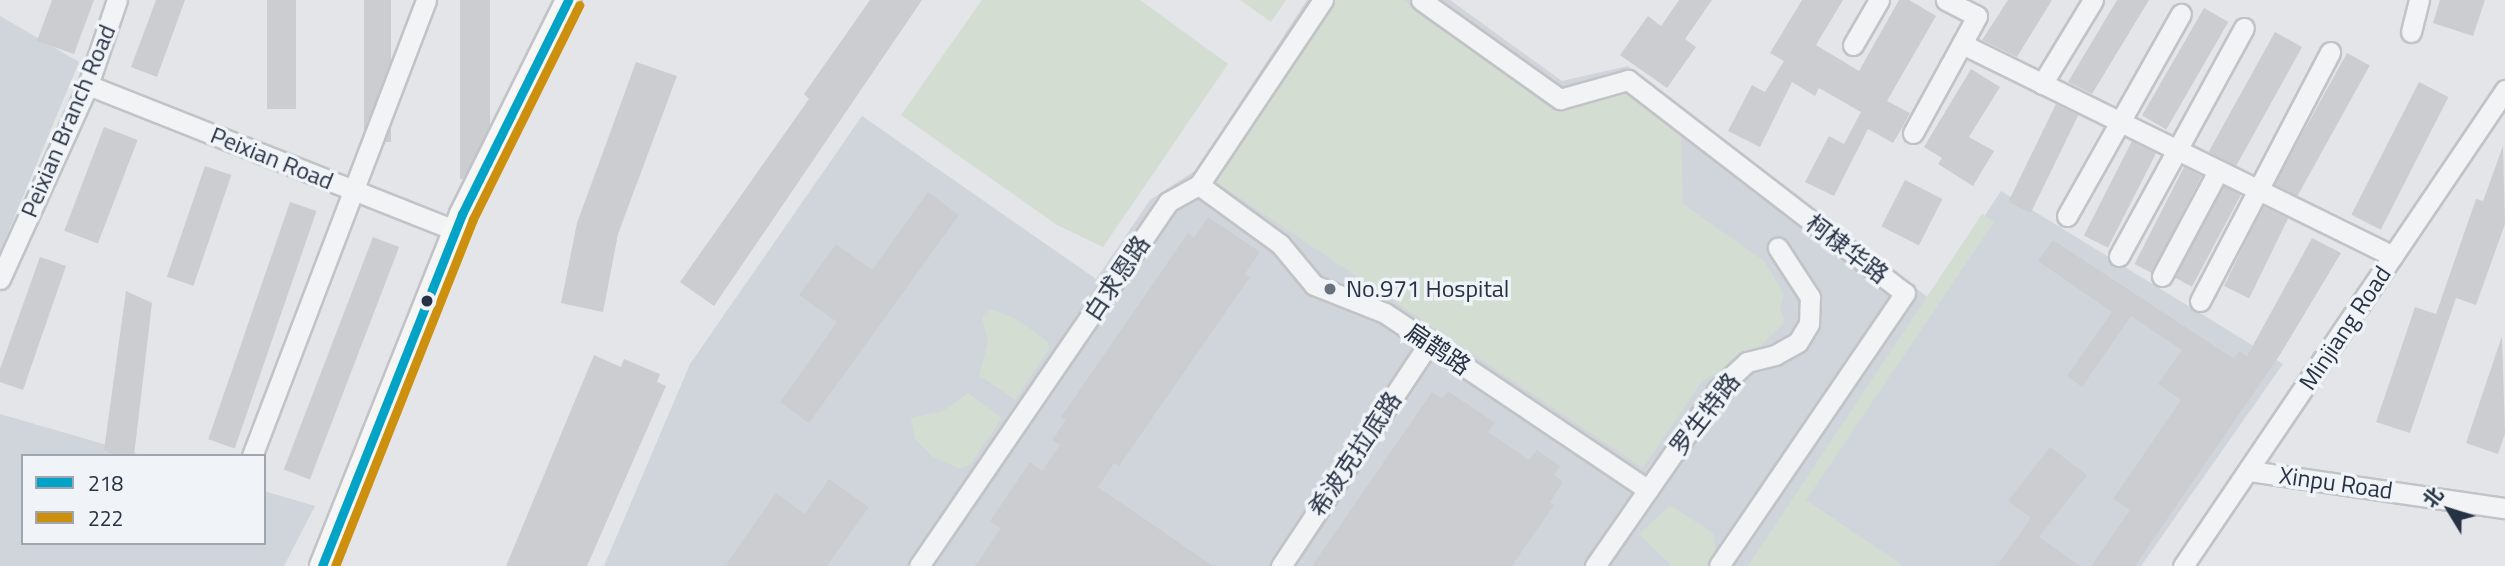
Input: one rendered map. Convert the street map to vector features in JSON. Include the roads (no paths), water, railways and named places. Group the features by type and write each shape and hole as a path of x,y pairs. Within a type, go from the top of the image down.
{"main road":[{"path":"322,566 455,230 534,62 568,0"}],"street":[{"name":"Peixian Branch Road","path":"0,279 88,85 117,0"},
{"path":"253,454 426,0"},
{"name":"白求恩路","path":"919,566 1168,202 1199,185 1323,0"},
{"name":"柯棣华路","path":"1421,0 1560,99 1628,80 1905,293 1719,566"},
{"path":"1853,45 1878,0"},
{"path":"1913,133 1977,16 1946,0"},
{"path":"2042,84 2093,0"},
{"path":"2411,32 2419,0"},
{"path":"2067,216 2180,14"},
{"path":"2119,256 2244,28"},
{"path":"1962,44 2393,256"},
{"path":"2200,301 2330,52"},
{"name":"Peixian Road","path":"88,85 455,230"},
{"name":"Minjiang Road","path":"2183,566 2250,471 2393,256 2499,116 2505,90"},
{"path":"2162,276 2218,171"},
{"name":"扁鹊路","path":"1199,185 1280,244 1314,285 1385,313 1647,490"},
{"name":"罗生特路","path":"1595,566 1732,373 1747,362 1775,355 1798,342 1809,324 1810,297 1778,248"},
{"name":"希波克拉底路","path":"1281,566 1429,343"},
{"name":"Xinpu Road","path":"2250,471 2505,508"}],"place":[{"name":"No.971 Hospital","path":"1330,289"}]}
